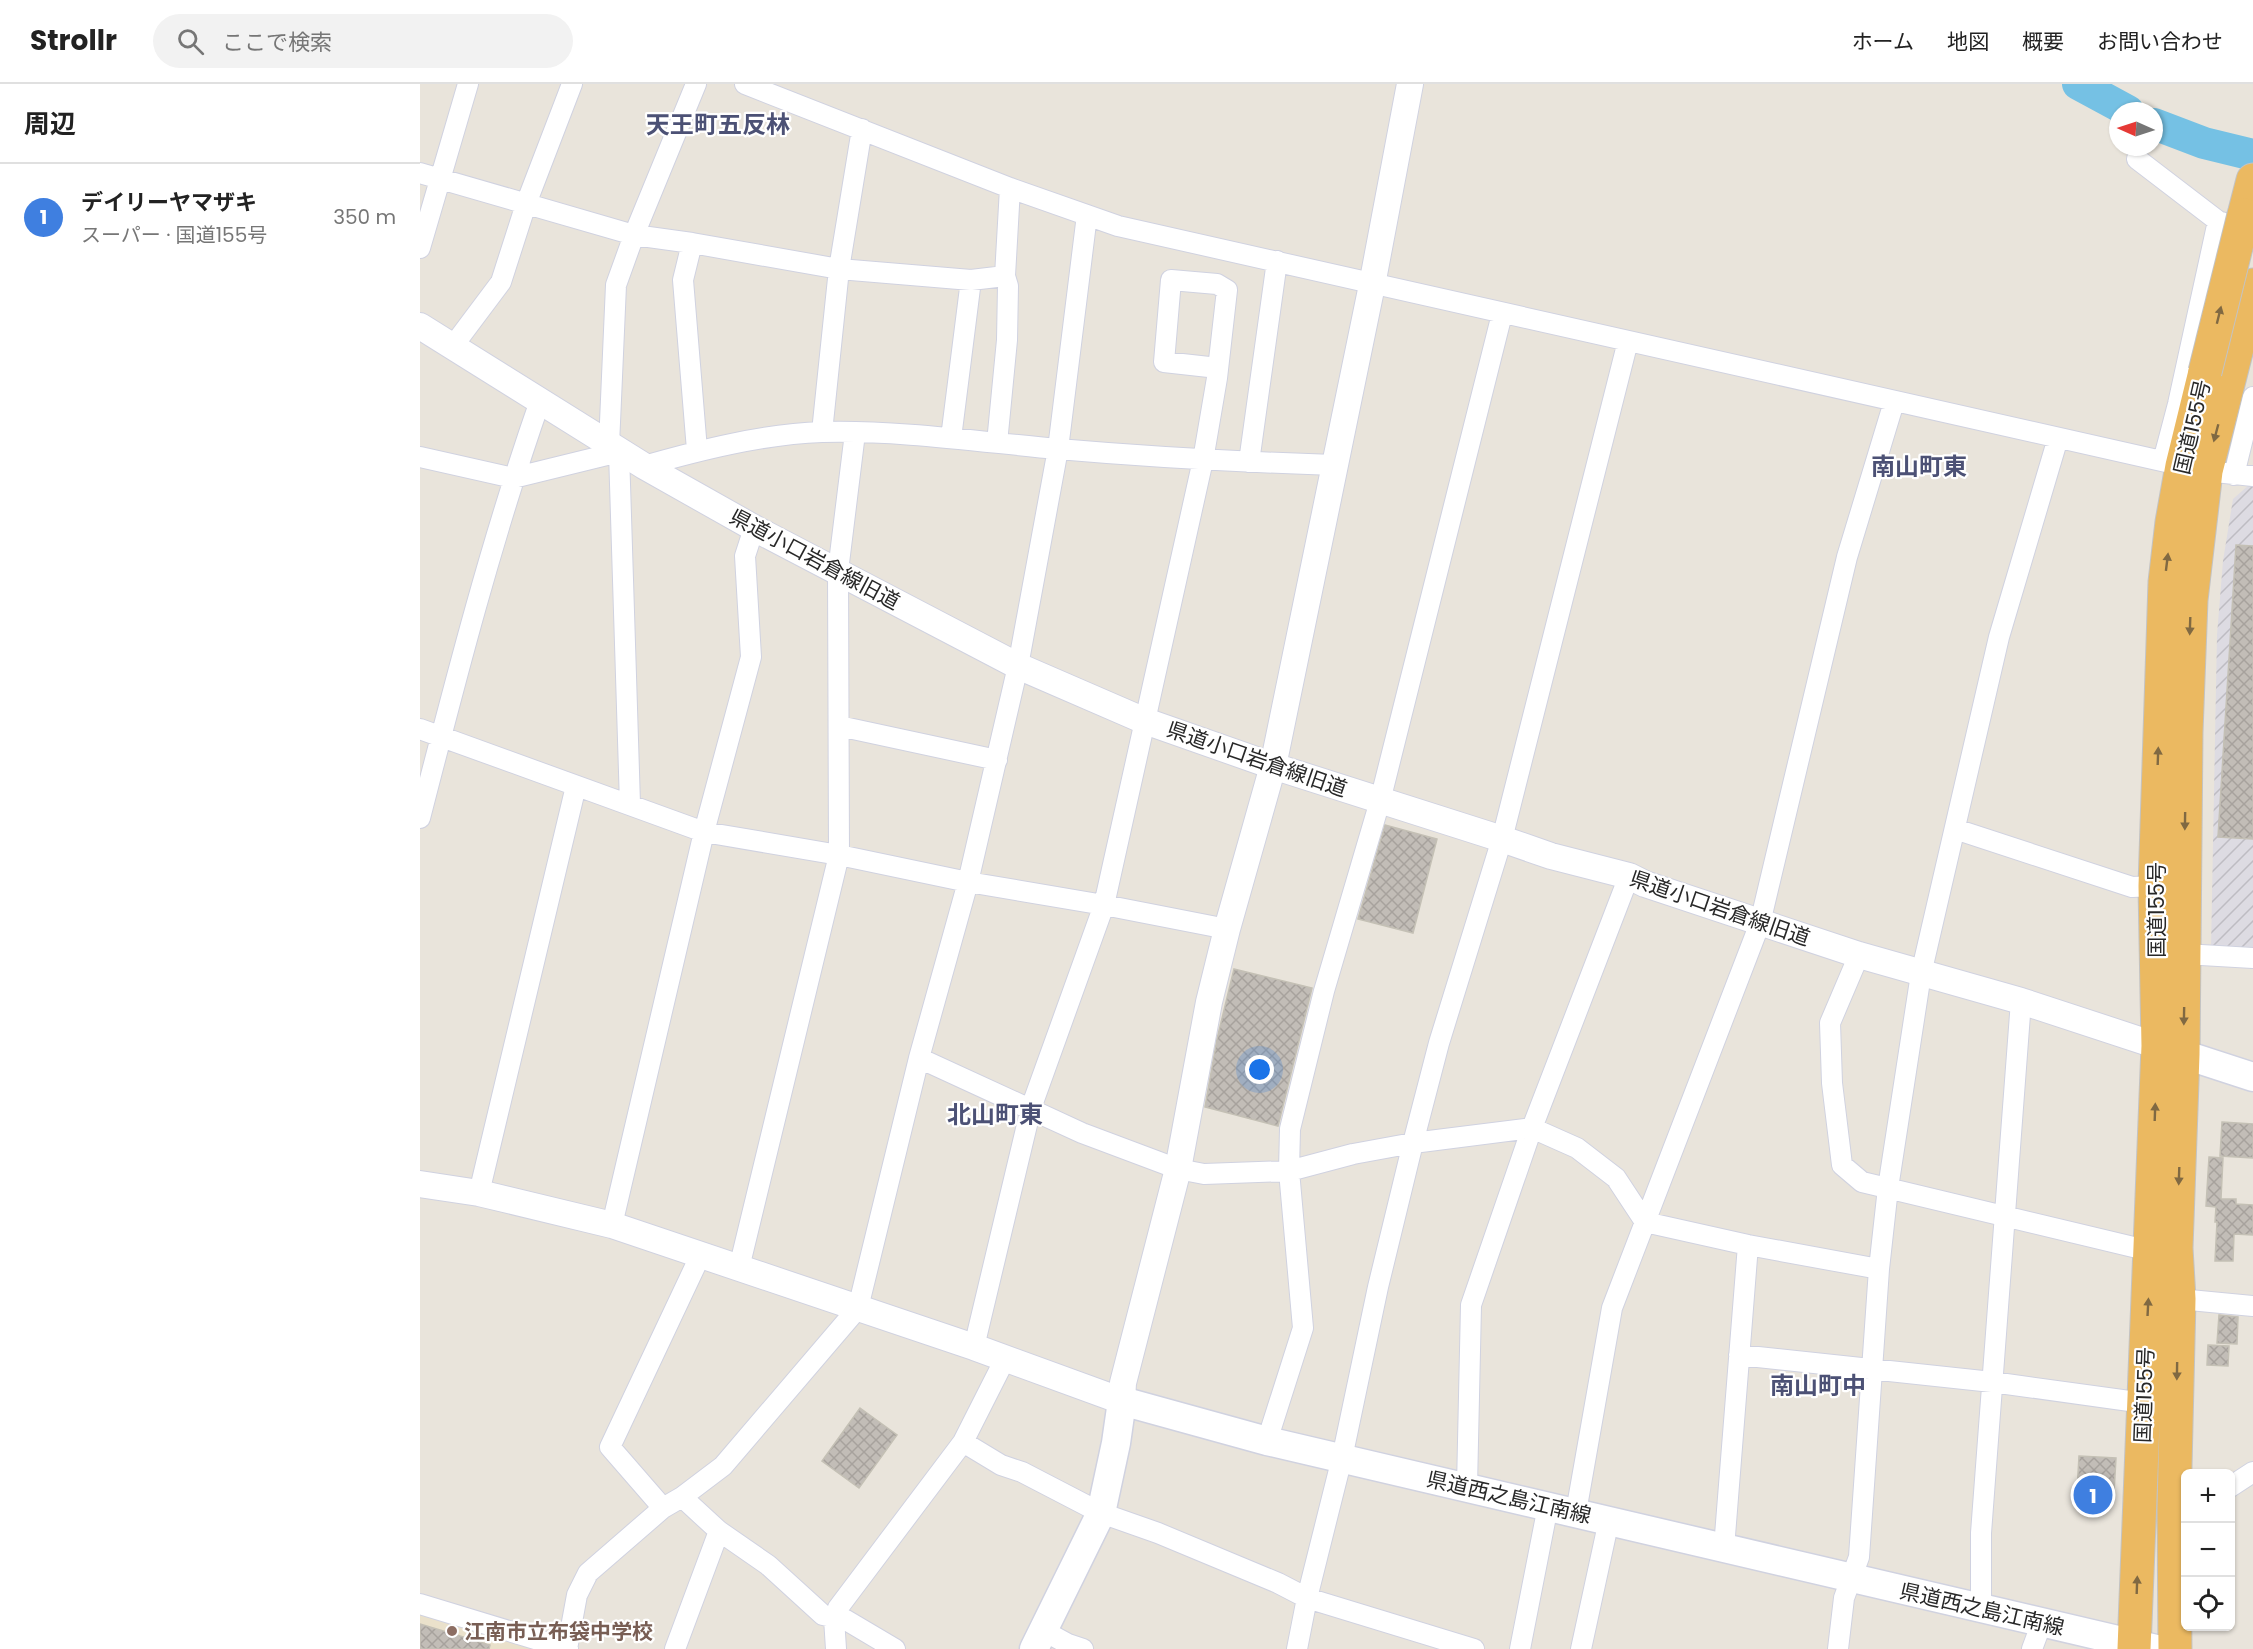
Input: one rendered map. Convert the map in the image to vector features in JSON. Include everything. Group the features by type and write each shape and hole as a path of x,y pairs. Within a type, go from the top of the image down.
{"highway":[{"name":"国道155号","path":"2230,382 2243,209"},
{"name":"国道155号","path":"2142,1647 2144,1403 2150,1251 2170,1050 2184,954 2186,732 2191,600 2208,470 2253,285"},
{"name":"国道155号","path":"2175,1649 2180,1509 2179,1299 2170,1050 2155,886 2165,582 2172,522 2208,470"}],"main road":[{"path":"2170,1050 2253,1077"},
{"path":"1039,1640 1101,1513 1116,1443 1122,1401"},
{"name":"県道西之島江南線","path":"1122,1401 1267,1441 1467,1486 2142,1647"}],"street":[{"path":"420,248 468,84"},
{"path":"453,346 501,282 526,204 572,84"},
{"path":"630,804 614,448 616,285 696,84"},
{"path":"745,84 1010,188 1118,226 1894,402 2208,470"},
{"path":"420,1184 479,1192 612,1225 974,1347 1122,1401 1123,1383 1178,1169 1209,1002 1272,766 1372,285 1410,84"},
{"path":"822,432 839,269 862,129"},
{"path":"2137,159 2243,209 2178,404 2208,470"},
{"path":"420,174 634,235 839,269 971,280 1005,276"},
{"path":"997,443 1007,340 1008,286 1005,276 1010,188"},
{"path":"420,1604 567,1649 577,1595 588,1572 663,1508 682,1497 723,1466 858,1308 920,1059 968,882 1018,666 1058,449 1087,215"},
{"path":"692,243 683,280 697,450"},
{"path":"1249,462 1277,261"},
{"path":"951,438 971,280"},
{"path":"974,1347 1031,1108 1104,905 1203,460 1218,368 1227,290 1217,284 1171,280 1164,362 1218,368"},
{"path":"1267,1441 1302,1328 1289,1171 1290,1129 1318,1014 1380,801 1502,314"},
{"name":"県道小口岩倉線旧道","path":"420,326 614,448 754,528 1018,666 1145,721 1272,766 1503,838 1551,856 1629,876 1859,955 2021,1001 2170,1050"},
{"path":"1297,1649 1307,1598 1342,1458 1378,1287 1413,1143 1439,1043 1503,838 1628,342"},
{"path":"2208,470 2230,382"},
{"path":"420,818 513,478 540,401"},
{"path":"1576,1512 1612,1308 1760,922 1847,557 1894,402"},
{"path":"644,466 697,450 822,432 951,438 1203,460 1334,465"},
{"path":"739,1268 839,855 838,571 855,433"},
{"path":"1838,1649 1844,1598 1859,1557 1879,1269 1888,1188 1921,974 1999,637 2058,438"},
{"path":"420,457 513,478 614,448"},
{"path":"612,1225 704,832 751,657 745,556 754,528"},
{"path":"838,726 997,760"},
{"path":"420,729 704,832 839,855 968,882 1227,929"},
{"path":"479,1192 576,786"},
{"path":"1955,829 2132,887 2155,886"},
{"path":"1467,1486 1471,1305 1532,1128 1629,876"},
{"path":"2184,954 2253,958"},
{"path":"1859,955 1830,1023 1832,1083 1842,1165 1862,1182 2150,1251"},
{"path":"1981,1608 1981,1533 2021,1001"},
{"path":"920,1059 1082,1133 1178,1169 1204,1174 1289,1171 1353,1154 1413,1143 1532,1128 1577,1148 1616,1178 1645,1222 1748,1245 1879,1269"},
{"path":"1724,1548 1748,1245"},
{"path":"663,1508 610,1447 701,1254"},
{"path":"2179,1299 2253,1306"},
{"path":"1739,1355 1992,1382 2144,1403"},
{"path":"836,1649 834,1618 838,1608 963,1442 1005,1359"},
{"path":"963,1442 1001,1465 1022,1472 1101,1513 1158,1533 1307,1598 1429,1642 1474,1649"},
{"path":"2235,1484 2253,1472"},
{"path":"682,1497 719,1531 768,1565 824,1615 846,1620 895,1649"},
{"path":"1520,1649 1548,1506"},
{"path":"1581,1649 1609,1520"},
{"path":"675,1649 719,1531"},
{"path":"2032,1649 2042,1622"},
{"path":"1039,1640 1068,1644 1083,1649"}],"shaded area":[{"path":"2253,484 2253,953 2211,950 2217,635 2223,561 2233,499"},
{"name":"江南市立布袋中学校","path":"420,1613 547,1649 420,1649"}],"building":[{"path":"2236,545 2253,546 2253,839 2218,837"},
{"path":"1385,825 1437,839 1413,933 1358,919"},
{"path":"1234,969 1312,988 1278,1126 1205,1107 1217,1039"},
{"path":"2222,1122 2253,1124 2253,1158 2220,1156"},
{"path":"2209,1157 2223,1158 2221,1199 2236,1199 2236,1204 2253,1205 2253,1235 2234,1234 2233,1261 2215,1261 2216,1207 2206,1206"},
{"path":"2219,1315 2238,1317 2237,1344 2217,1343"},
{"path":"2208,1345 2229,1346 2228,1366 2207,1365"},
{"path":"860,1408 897,1435 859,1488 822,1461"},
{"path":"2079,1456 2116,1458 2114,1493 2077,1491"},
{"path":"420,1624 490,1645 489,1649 420,1649"}],"waterway":[{"path":"2078,84 2111,102"},
{"path":"2163,127 2204,143 2253,155"}],"place":[{"name":"デイリーヤマザキ","path":"2093,1495"},
{"name":"江南市立布袋中学校","path":"452,1631"}],"district":[{"name":"天王町五反林","path":"718,124"},
{"name":"南山町東","path":"1919,466"},
{"name":"北山町東","path":"995,1114"},
{"name":"南山町中","path":"1818,1385"}]}
